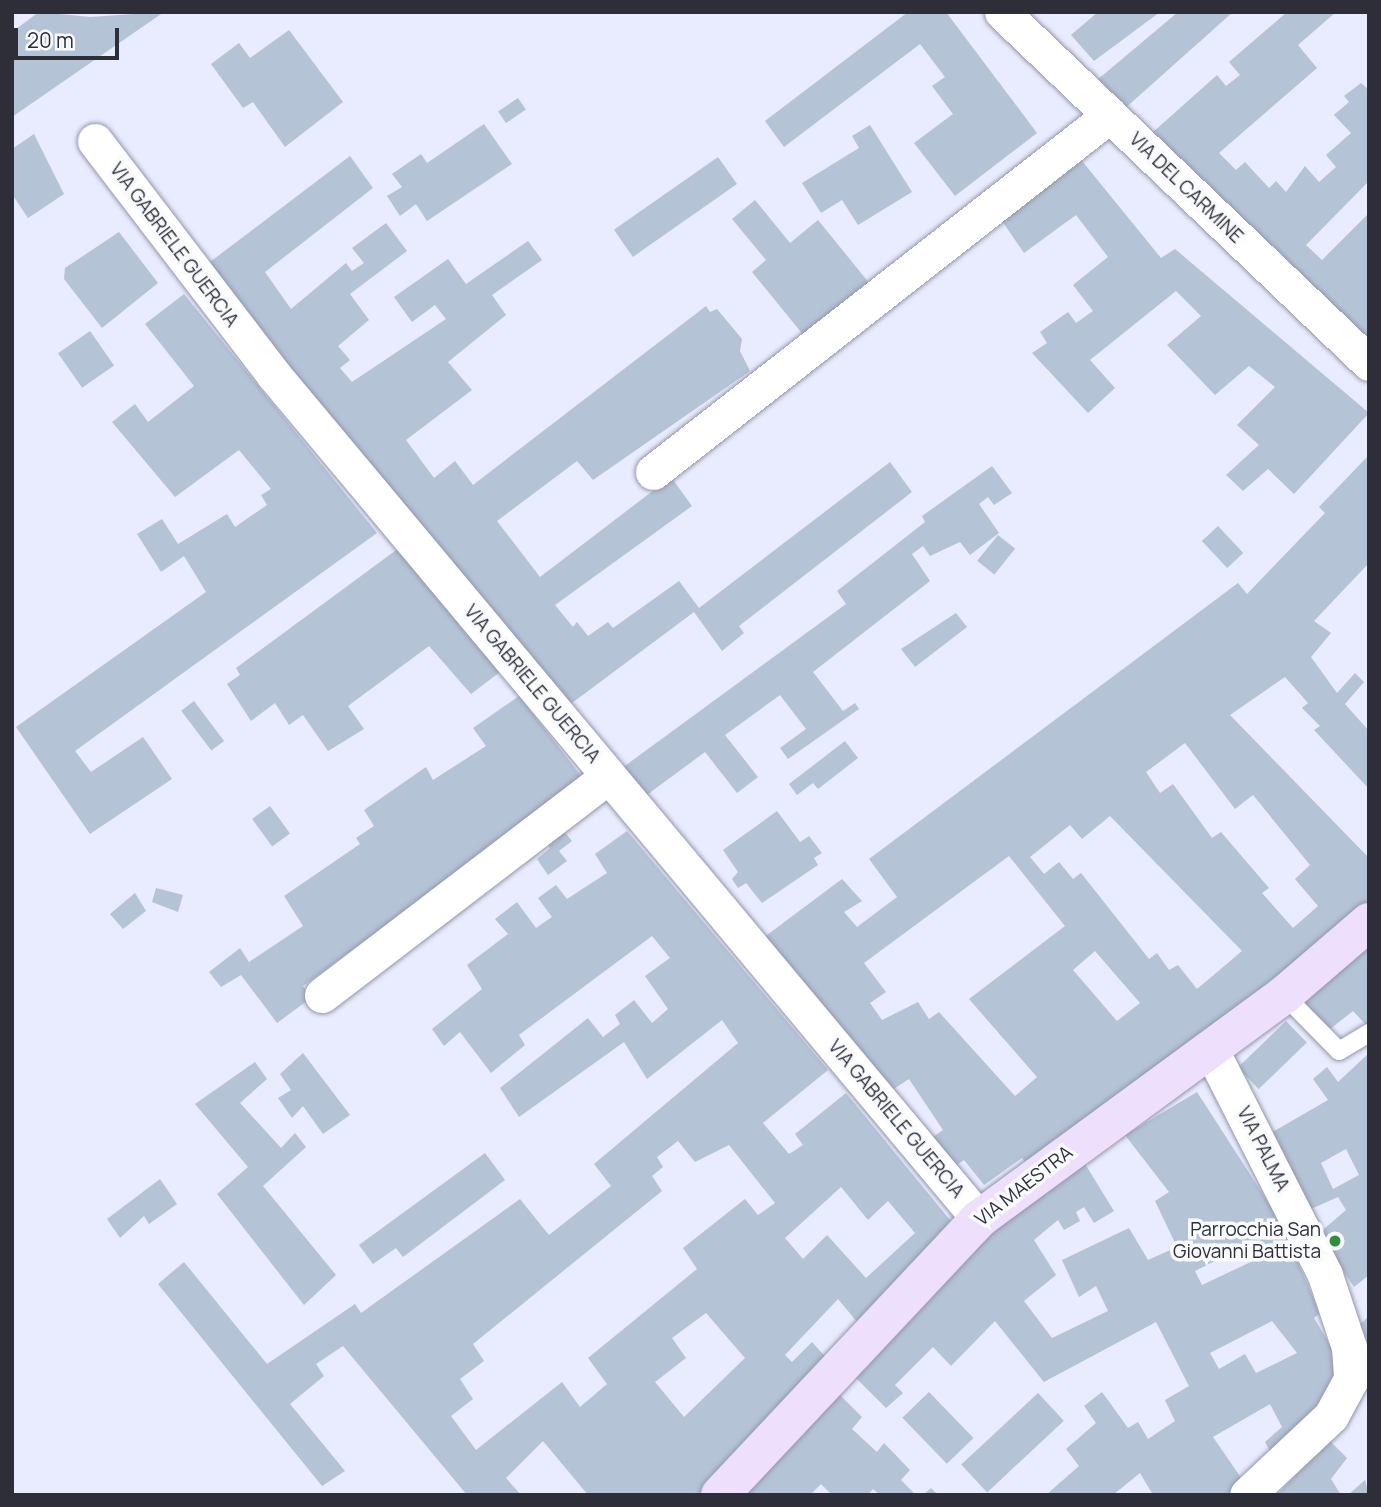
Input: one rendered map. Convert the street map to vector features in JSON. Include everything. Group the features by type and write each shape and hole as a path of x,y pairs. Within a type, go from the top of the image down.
{"street":[{"name":"VIA DEL CARMINE","path":"1002,12 1369,363"},
{"path":"653,472 1110,115"},
{"name":"VIA GABRIELE GUERCIA","path":"94,141 273,374 979,1219"},
{"path":"322,995 608,776"},
{"name":"VIA MAESTRA","path":"720,1495 979,1219 1284,995 1369,922"},
{"name":"VIA PALMA","path":"1211,1050 1325,1275 1360,1388 1247,1495"}],"lane":[{"path":"1284,995 1339,1051 1369,1033"}],"building":[{"path":"39,12 90,17 164,12 12,117 12,32"},
{"path":"908,12 946,12 1037,133 955,196 914,143 953,114 932,86 945,77 920,44 784,147 765,121"},
{"path":"1098,12 1160,12 1094,61 1071,35"},
{"path":"1178,12 1233,12 1122,111 1096,81"},
{"path":"1287,12 1336,12 1298,45 1317,68 1219,153 1236,170 1245,162 1269,188 1276,181 1286,192 1305,166 1319,182 1336,167 1326,155 1351,133 1334,115 1349,102 1344,96 1361,83 1369,90 1369,181 1306,245 1322,260 1369,213 1369,355 1152,133 1217,75 1226,86 1240,75 1229,62"},
{"path":"289,30 343,102 285,147 253,102 243,108 211,64 239,43 250,58"},
{"path":"518,98 526,110 506,123 498,111"},
{"path":"484,124 512,164 427,221 416,204 400,216 387,196 402,187 392,174 421,154 427,163"},
{"path":"870,125 912,192 858,225 842,200 821,213 802,183 859,148 852,136"},
{"path":"34,134 64,194 28,218 12,194 12,149"},
{"path":"350,156 373,188 265,272 291,309 346,263 352,271 364,263 352,248 386,223 407,251 350,294 369,320 338,346 350,360 340,368 352,382 446,319 435,305 412,322 394,297 448,259 466,284 528,241 542,260 492,295 506,315 448,362 472,390 406,440 434,478 455,461 473,485 706,306 710,312 717,309 742,339 740,351 750,371 593,480 577,461 497,521 540,577 671,477 692,506 555,605 573,627 577,622 588,636 608,622 613,628 679,581 699,608 890,462 912,492 739,626 744,633 722,651 694,612 564,709 206,265"},
{"path":"718,157 737,184 633,257 614,230"},
{"path":"1082,161 1161,258 1175,249 1369,413 1294,494 1268,469 1243,491 1226,475 1259,445 1237,425 1275,387 1249,366 1215,395 1167,345 1201,316 1176,291 1090,360 1115,388 1088,413 1032,353 1047,343 1040,332 1068,312 1076,323 1093,311 1073,285 1108,257 1076,215 1024,253 1002,221"},
{"path":"755,200 790,243 818,220 870,284 805,337 752,272 766,260 732,219"},
{"path":"119,232 158,283 102,328 64,279 65,268"},
{"path":"184,294 377,533 75,751 91,772 143,737 172,779 90,834 16,727 206,592 184,556 161,572 137,534 162,519 178,544 227,514 235,527 267,505 261,495 271,489 239,450 175,497 112,422 135,404 148,422 194,386 145,324"},
{"path":"90,331 114,365 82,388 58,353"},
{"path":"1369,455 1369,563 1314,621 1331,633 1311,657 1337,693 1355,673 1364,682 1345,704 1369,731 1369,789 1314,730 1320,726 1302,708 1308,703 1285,677 1230,715 1369,858 1369,906 1027,1165 1022,1158 984,1185 964,1160 943,1174 923,1144 943,1130 909,1079 886,1094 763,938 842,879 862,901 844,912 857,927 897,897 869,859 1238,583 1247,594 1325,513 1319,507","holes":["1185,743 1235,809 1253,795 1310,865 1295,879 1318,906 1293,928 1262,893 1269,888 1221,832 1212,838 1173,784 1160,793 1146,772","1110,816 1242,951 1197,989 1178,965 1169,970 1157,953 1149,959 1081,873 1073,879 1059,862 1044,874 1030,857 1070,825 1082,839","1009,856 1065,926 969,999 1037,1077 1015,1096 939,1012 929,1019 918,1002 882,1020 870,1003 886,992 864,963","1095,951 1140,1003 1117,1021 1073,970"]},
{"path":"992,466 1012,493 994,505 988,497 979,504 999,533 970,555 960,542 930,556 923,546 912,554 930,581 813,672 843,711 855,703 859,709 788,759 780,748 806,729 780,695 725,735 758,777 737,793 705,752 640,800 618,771 846,604 837,591 925,522 922,516"},
{"path":"1218,526 1243,553 1227,568 1202,541"},
{"path":"998,535 1015,549 994,574 977,561"},
{"path":"399,548 500,672 471,694 429,646 348,706 364,729 328,751 303,715 289,725 275,703 251,721 227,684 240,675 236,668"},
{"path":"956,613 967,627 915,667 901,649"},
{"path":"519,696 585,781 303,986 311,998 277,1023 241,975 221,987 209,972 240,948 249,962 303,926 284,896 360,844 356,838 374,826 364,810 426,767 433,780 486,746 473,728"},
{"path":"194,701 224,741 211,751 181,711"},
{"path":"845,741 858,758 818,789 813,783 797,795 789,784"},
{"path":"270,806 290,834 272,846 252,819"},
{"path":"777,811 800,842 809,836 822,853 814,858 818,865 762,903 746,883 738,888 732,879 738,872 723,850"},
{"path":"559,825 572,841 559,851 567,861 548,875 537,859 550,848 541,837"},
{"path":"627,831 828,1070 763,1123 789,1154 803,1145 795,1134 846,1093 959,1231 863,1329 838,1299 785,1355 792,1362 812,1342 830,1362 707,1495 588,1495 543,1441 506,1478 521,1495 467,1495 343,1346 316,1364 324,1376 290,1404 345,1471 322,1486 158,1284 184,1262 267,1364 355,1304 361,1313 520,1199 549,1235 611,1186 594,1164 738,1043 722,1020 647,1079 624,1042 519,1117 500,1088 588,1018 603,1037 620,1024 615,1015 634,1000 652,1023 668,1009 645,976 670,958 652,936 519,1035 525,1045 491,1073 460,1032 444,1046 432,1029 482,989 467,965 508,934 495,919 517,902 536,928 552,917 538,898 556,885 567,899 607,873 595,854","holes":["678,1141 695,1162 729,1145 775,1203 758,1215 745,1199 683,1248 697,1269 588,1358 607,1384 580,1407 562,1382 476,1450 451,1416 473,1399 460,1379 484,1361 473,1344 662,1191 652,1176 663,1167 657,1157","841,1187 868,1220 888,1201 915,1233 866,1278 827,1235 803,1259 785,1238","706,1313 745,1358 684,1417 655,1382 686,1358 672,1338"]},
{"path":"156,888 183,895 178,912 152,902"},
{"path":"135,893 146,911 123,929 110,914"},
{"path":"1369,943 1369,1028 1353,1011 1325,1033 1299,1005"},
{"path":"1286,1021 1307,1043 1259,1089 1238,1068"},
{"path":"303,1053 350,1115 323,1134 303,1106 292,1118 278,1098 291,1090 280,1074"},
{"path":"1369,1053 1369,1275 1354,1287 1318,1234 1346,1210 1338,1197 1302,1213 1269,1134 1328,1100 1313,1079 1327,1067 1338,1082","holes":["1346,1149 1359,1175 1333,1189 1321,1163"]},
{"path":"255,1062 267,1079 240,1103 281,1148 295,1133 306,1147 263,1186 336,1275 304,1305 217,1194 248,1167 195,1104"},
{"path":"1197,1092 1279,1219 1320,1313 1314,1318 1343,1367 1315,1424 1275,1460 1265,1442 1282,1427 1270,1404 1213,1437 1246,1485 1234,1495 1153,1495 1140,1473 1113,1495 1046,1495 1079,1466 1066,1449 1096,1423 1084,1406 1102,1392 1128,1428 1138,1422 1148,1439 1175,1421 1165,1400 1189,1386 1156,1322 1044,1382 995,1321 951,1366 933,1347 895,1385 903,1393 886,1408 849,1371 1028,1200 1082,1159 1114,1211 1094,1223 1084,1207 1076,1212 1080,1221 1064,1230 1058,1220 1034,1240 1056,1275 1024,1301 1052,1338 1108,1311 1096,1286 1079,1297 1062,1260 1129,1228 1148,1260 1177,1247 1155,1201 1169,1192 1125,1135","holes":["1249,1244 1257,1259 1202,1285 1195,1271","1272,1321 1297,1353 1256,1373 1245,1354 1219,1369 1210,1353"]},
{"path":"485,1153 505,1180 403,1257 396,1248 373,1264 359,1245"},
{"path":"160,1179 177,1204 149,1224 144,1216 120,1238 107,1219"},
{"path":"1369,1316 1369,1356 1365,1359 1352,1332"},
{"path":"836,1391 862,1417 852,1429 877,1452 884,1443 910,1470 901,1480 916,1495 880,1495 873,1489 868,1495 832,1495 821,1484 810,1495 746,1495"},
{"path":"929,1392 973,1438 947,1464 902,1418"},
{"path":"1038,1393 1064,1421 987,1492 961,1465"},
{"path":"1329,1440 1347,1458 1331,1479 1341,1495 1277,1495"},
{"path":"1365,1480 1369,1495 1348,1495"},
{"path":"931,1488 938,1495 923,1495"}],"place":[{"name":"Parrocchia San Giovanni Battista","path":"1335,1241"}]}
